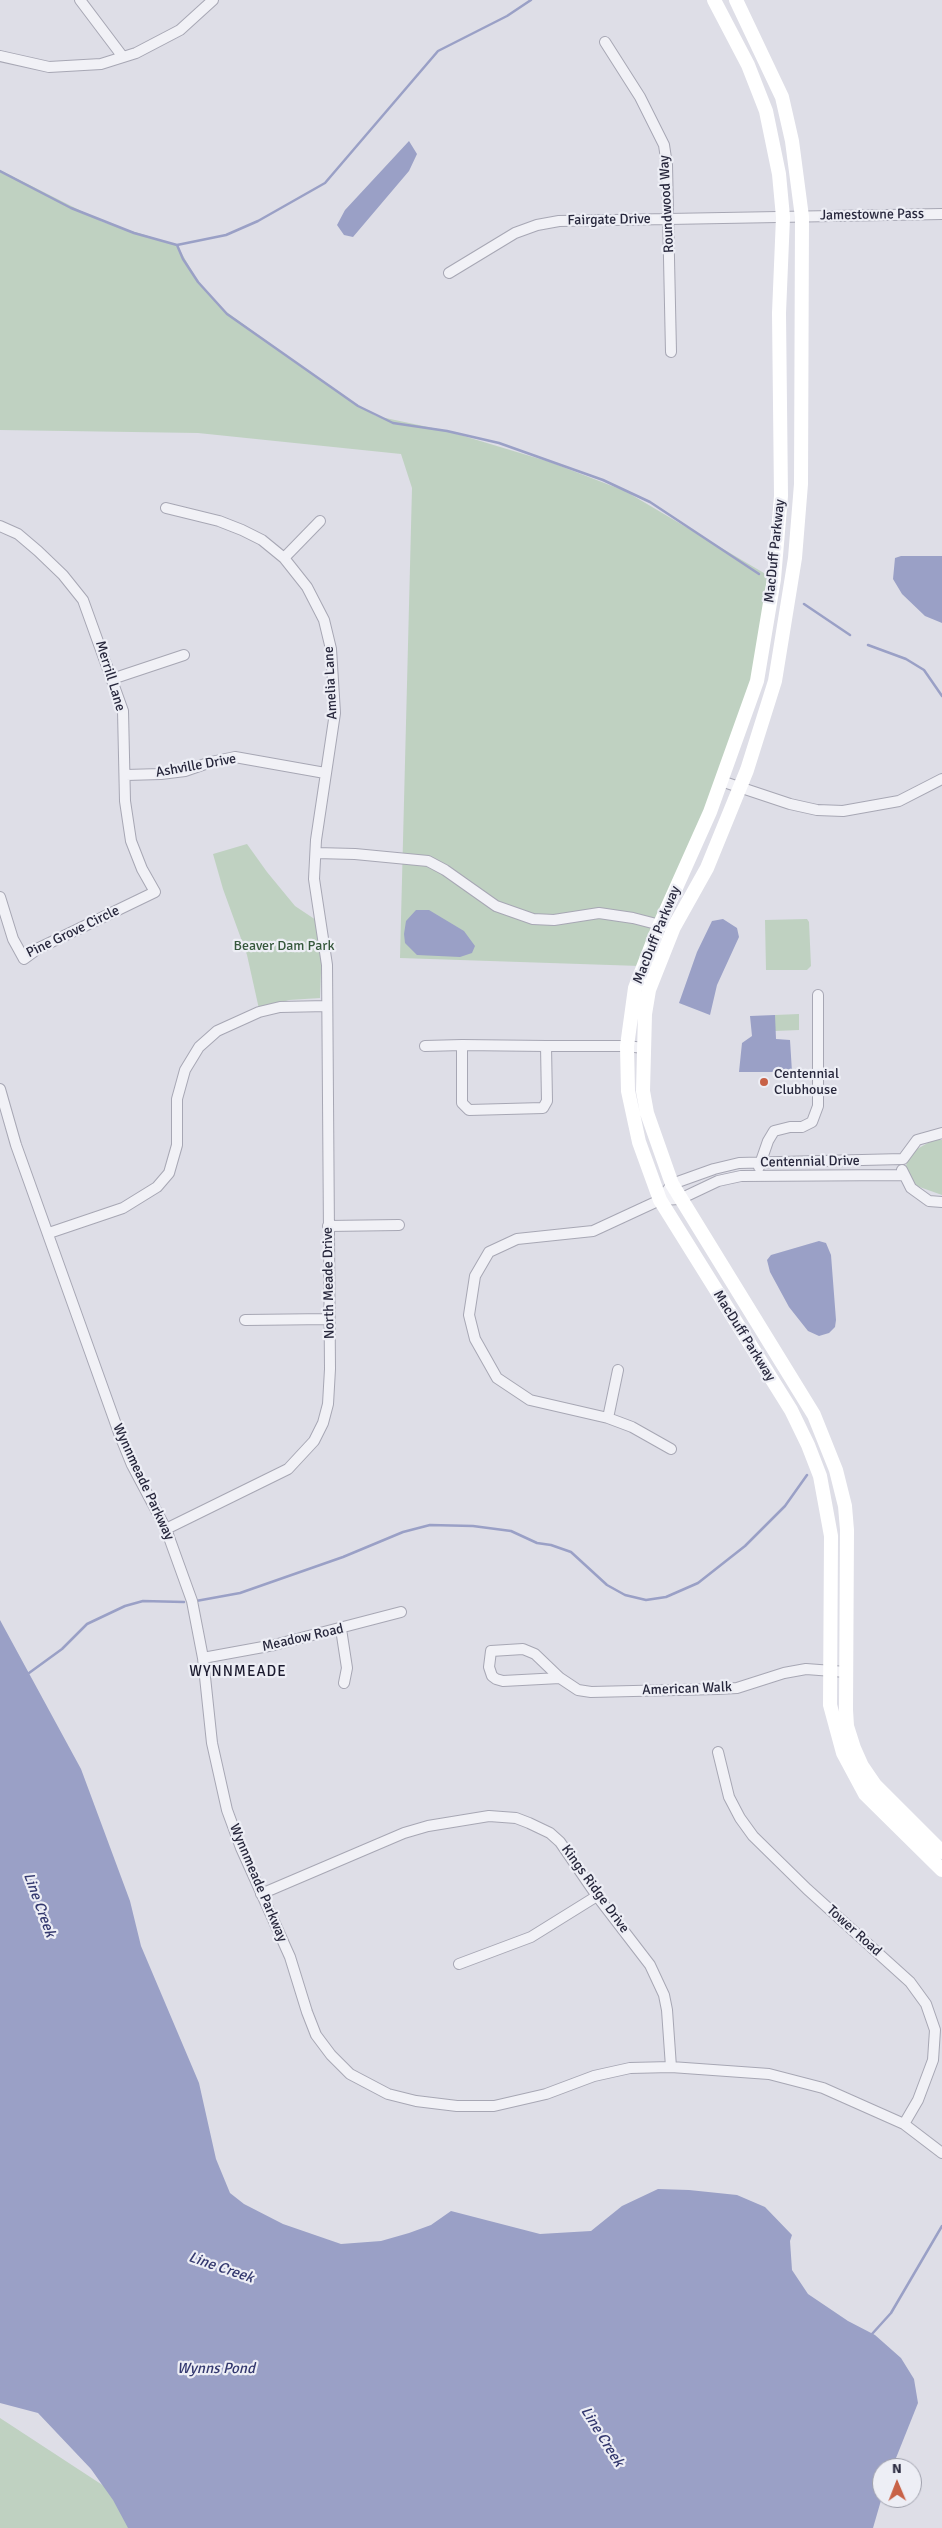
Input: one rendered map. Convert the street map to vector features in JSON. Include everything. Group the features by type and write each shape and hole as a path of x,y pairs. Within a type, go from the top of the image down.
{"street":[{"path":"80,0 123,57"},
{"name":"MacDuff Parkway","path":"714,0 748,65 766,111 780,174 783,217 779,314 781,496 774,579 756,681 721,781 659,926 635,988 627,1046 628,1091 638,1142 660,1200 790,1410 808,1445 820,1476 831,1536 829,1670 830,1705 835,1731 852,1773 865,1794 942,1870"},
{"name":"MacDuff Parkway","path":"736,0 782,97 792,141 802,217 800,484 795,558 775,681 740,787 707,868 674,927 649,990 645,1014 643,1091 648,1113 672,1184 814,1415 836,1470 845,1506 848,1530 847,1726 862,1766 875,1785 942,1852"},
{"path":"0,56 49,67 101,64 136,53 180,30 210,1"},
{"name":"Roundwood Way","path":"605,42 640,97 664,145 667,165 669,219 671,352"},
{"name":"Jamestowne Pass","path":"783,217 942,214"},
{"name":"Fairgate Drive","path":"449,273 515,233 536,225 559,221 783,217"},
{"name":"Amelia Lane","path":"166,508 219,521 262,540 284,558 307,587 324,620 332,649 335,713 325,773 314,879 315,900 325,949"},
{"path":"284,558 320,521"},
{"name":"Merrill Lane","path":"0,526 18,534 38,551 63,575 83,600 123,711 126,801 131,841 142,869 155,892"},
{"path":"112,679 184,655"},
{"name":"Ashville Drive","path":"126,774 161,774 185,771 211,762 236,757 325,773"},
{"path":"721,781 790,804 817,810 843,811 899,801 942,779"},
{"path":"316,852 428,861 445,870 496,906 534,919 554,920 599,913 633,918 659,926 674,927"},
{"name":"Pine Grove Circle","path":"0,897 13,939 24,959 39,948 155,892"},
{"name":"North Meade Drive","path":"166,1529 288,1469 314,1441 328,1404 327,1006 325,949"},
{"path":"758,1176 759,1164 774,1131 790,1127 802,1127 812,1122 818,1106 818,995"},
{"path":"49,1233 123,1208 157,1188 168,1173 177,1145 177,1099 185,1070 199,1047 217,1031 259,1012 280,1007 327,1006"},
{"path":"425,1046 627,1046 643,1048"},
{"path":"462,1046 462,1103 469,1110 543,1108 547,1101 546,1046"},
{"name":"Wynnmeade Parkway","path":"0,1089 16,1145 119,1433 132,1465 166,1529 192,1601 203,1658 212,1743 227,1810 261,1894 290,1957 307,2012 320,2041 350,2074 388,2094 444,2105 494,2106 546,2094 594,2076 630,2068 671,2067 783,2076 823,2088 904,2124 942,2153"},
{"path":"942,1134 917,1140 903,1159 902,1175 911,1188 923,1198 929,1201 942,1202"},
{"name":"Centennial Drive","path":"672,1184 714,1169 739,1163 903,1159"},
{"name":"Centennial Drive","path":"680,1199 718,1181 758,1176 902,1175"},
{"path":"660,1200 672,1184"},
{"path":"671,1449 632,1427 608,1418 530,1400 497,1378 481,1353 471,1328 469,1314 475,1276 489,1252 506,1242 593,1231 660,1200 680,1199"},
{"path":"328,1226 399,1225"},
{"path":"245,1320 329,1319"},
{"path":"608,1418 618,1370"},
{"name":"Meadow Road","path":"203,1658 274,1645 401,1612"},
{"path":"341,1629 347,1668 344,1683"},
{"name":"American Walk","path":"560,1678 503,1681 496,1679 492,1676 489,1667 491,1651 523,1649 535,1654 560,1678 578,1690 591,1692 737,1688 806,1669 846,1672"},
{"name":"Tower Road","path":"718,1752 729,1797 740,1818 753,1836 801,1883 910,1982 926,2004 935,2030 933,2060 918,2100 904,2124"},
{"name":"Kings Ridge Drive","path":"261,1894 404,1833 448,1821 502,1816 529,1823 550,1833 560,1842 597,1896 650,1965 658,1980 667,2010 671,2067"},
{"path":"459,1964 531,1937 597,1896"}],"green space":[{"path":"0,170 103,222 177,245 198,282 221,308 337,392 376,416 447,431 550,462 625,491 774,579 757,681 640,966 400,958 412,488 401,454 198,433 0,430"},
{"name":"Beaver Dam Park","path":"247,844 295,906 316,920 322,947 320,998 289,1000 259,1009 247,955 223,889 213,854"},
{"path":"807,919 809,922 811,966 807,970 766,970 765,920"},
{"path":"799,1014 799,1030 775,1031 775,1015"},
{"path":"933,1140 942,1140 942,1195 914,1185 905,1169 910,1153"},
{"path":"0,2418 133,2505 163,2528 0,2528"}],"water":[{"path":"409,141 417,154 409,171 353,237 344,235 337,225 345,210"},
{"path":"901,556 942,556 942,623 925,616 902,594 893,579 895,558"},
{"path":"416,910 429,910 464,931 475,946 472,953 460,957 417,955 405,943 404,934 406,921"},
{"path":"723,919 737,928 739,937 717,985 710,1015 679,1003 697,952 712,921"},
{"path":"775,1015 776,1039 790,1040 792,1072 739,1072 742,1043 752,1036 750,1016"},
{"path":"819,1241 826,1243 831,1255 836,1320 835,1327 829,1333 819,1336 808,1331 789,1307 770,1272 767,1260 771,1255"},
{"name":"Wynns Pond","path":"0,1620 81,1769 130,1901 141,1946 199,2083 216,2159 230,2193 244,2204 283,2224 341,2244 381,2241 409,2233 431,2225 451,2211 540,2234 591,2231 622,2206 658,2189 737,2195 765,2207 792,2235 790,2241 792,2270 808,2294 848,2321 875,2335 901,2358 914,2379 918,2403 896,2458 872,2458 872,2508 879,2508 873,2528 128,2528 113,2500 91,2469 38,2413 0,2403"}],"waterway":[{"path":"0,171 71,208 134,233 177,245 226,235 258,221 325,183 438,51 507,16 531,0"},
{"path":"177,245 183,259 198,282 227,314 358,406 393,423 447,431 499,443 603,480 650,502 759,574"},
{"path":"804,604 850,635"},
{"path":"868,645 906,659 924,670 942,696"},
{"path":"196,1601 240,1593 343,1557 403,1532 430,1525 473,1526 511,1531 537,1543 551,1545 571,1552 607,1585 625,1595 646,1600 666,1597 698,1583 745,1546 785,1506 807,1475"},
{"path":"29,1673 62,1649 87,1624 125,1606 143,1601 184,1602"},
{"path":"872,2334 891,2313 942,2226"}],"place":[{"name":"Centennial Clubhouse","path":"764,1082"}],"district":[{"name":"WYNNMEADE","path":"238,1672"}],"water label":[{"name":"Line Creek","path":"39,1905"},
{"name":"Line Creek","path":"221,2268"},
{"name":"Line Creek","path":"602,2437"}]}
